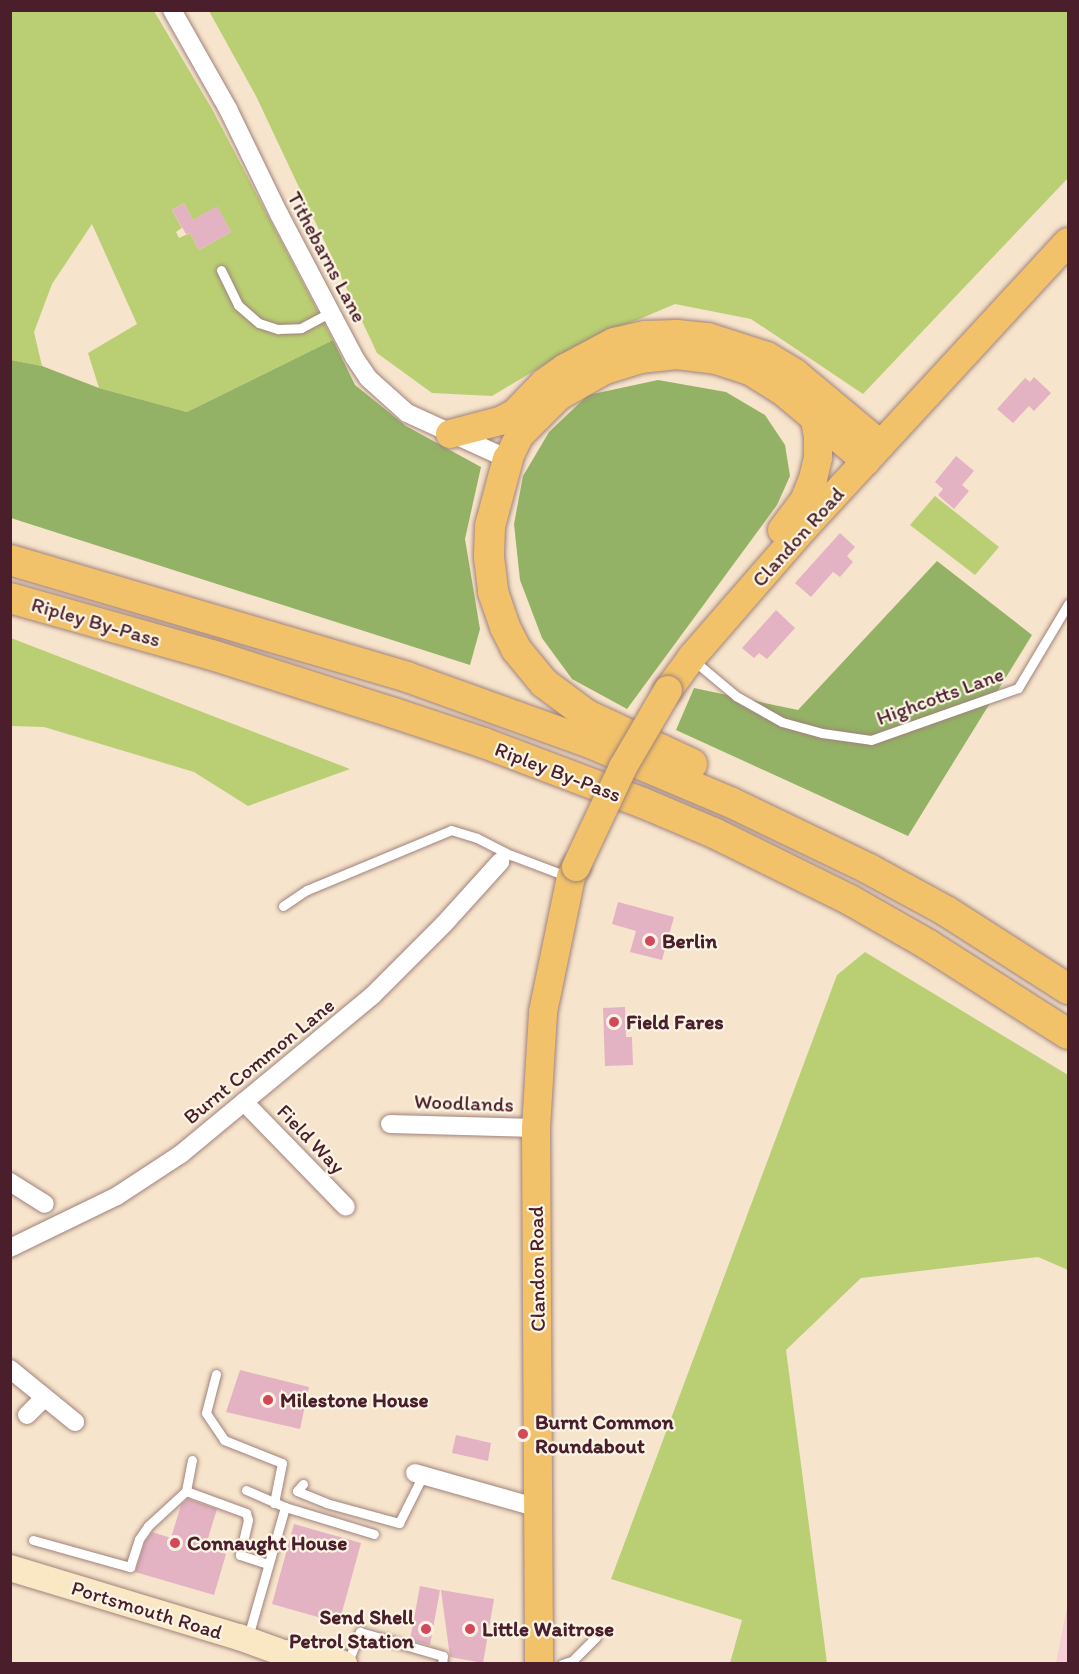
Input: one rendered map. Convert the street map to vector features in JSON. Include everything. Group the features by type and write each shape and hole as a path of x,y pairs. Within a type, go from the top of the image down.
{"highway":[{"path":"508,459 490,526 489,557 494,592 505,627 516,649 544,684 587,715 610,728 771,798 817,827 869,869"},
{"name":"Ripley By-Pass","path":"10,560 232,624 450,692 590,743 730,802 869,869 946,911 1068,989"},
{"name":"Ripley By-Pass","path":"10,598 212,656 394,713 484,743 643,803 714,833 850,900 927,944 1068,1034"}],"main road":[{"name":"Clandon Road","path":"539,1664 536,1128 543,1012 574,872 623,767 668,690 691,658 748,592 1068,242"},
{"path":"450,434 500,421 514,413 558,373 614,342 645,335 677,334 708,337 767,356 795,373 874,453"},
{"path":"508,459 519,436 559,396 606,370 640,359 677,355 716,360 750,372 781,390 814,416 874,453"},
{"path":"748,592 781,533 804,501 813,479 818,458 818,436 814,416"},
{"name":"Portsmouth Road","path":"10,1568 248,1640 286,1660 320,1655 345,1664"}],"street":[{"name":"Tithebarns Lane","path":"172,10 228,108 279,214 354,357 368,378 407,413 508,459"},
{"name":"Burnt Common Lane","path":"10,1248 117,1196 181,1154 372,996 444,924 505,858"},
{"name":"Field Way","path":"244,1102 346,1207"},
{"name":"Woodlands","path":"390,1124 536,1128"},
{"path":"10,1182 45,1204"},
{"path":"10,1370 75,1422"},
{"path":"27,1415 45,1398"},
{"path":"419,1474 538,1508"}],"lane":[{"path":"221,270 238,305 259,323 278,329 301,328 331,312"},
{"name":"Highcotts Lane","path":"691,658 736,696 782,722 822,733 871,740 1018,688 1068,604"},
{"path":"284,906 307,890 450,830 477,838 505,858 574,872"},
{"path":"216,1374 206,1413 224,1440 282,1463 274,1503"},
{"path":"33,1540 130,1567 139,1539 148,1526 186,1491 192,1460"},
{"path":"303,1485 297,1491 326,1503 399,1523 419,1474"},
{"path":"246,1490 285,1507 374,1534"},
{"path":"186,1491 246,1513 248,1520 240,1555 268,1564"},
{"path":"248,1640 285,1507"},
{"path":"345,1664 360,1632 443,1656 442,1664"},
{"path":"562,1664 572,1661 596,1637"}],"shaded area":[{"path":"1068,1602 1068,1663 1056,1663"}],"green space":[{"path":"10,11 154,11 212,109 333,340 187,412 99,388 88,353 137,324 92,224 52,284 34,332 42,366 11,360","holes":["184,203 193,220 217,207 231,232 199,250 190,233 179,238 176,232 182,228 172,210"]},
{"path":"209,11 1068,11 1068,178 863,394 751,319 675,304 576,346 492,396 432,393 377,353 256,96"},
{"path":"333,340 355,385 406,426 481,467 465,539 480,629 470,665 11,518 11,360 42,366 99,388 187,412"},
{"path":"658,380 726,392 765,415 785,445 790,476 777,505 627,709 572,679 542,638 520,580 514,524 523,476 549,432 588,395"},
{"path":"935,496 999,547 975,575 910,525"},
{"path":"937,561 1032,635 908,836 676,730 694,688 798,710"},
{"path":"11,638 350,769 248,806 194,772 44,727 11,726"},
{"path":"865,952 1068,1075 1068,1270 1038,1257 861,1278 786,1350 827,1663 730,1663 742,1620 611,1579 837,975"}],"building":[{"path":"184,203 193,220 217,206 231,232 199,250 190,233 186,234 172,210"},
{"path":"1034,377 1051,393 1034,411 1029,406 1013,423 997,409 1025,378 1030,382"},
{"path":"956,456 974,471 962,485 969,491 954,509 938,495 943,489 935,482"},
{"path":"840,533 855,547 847,556 853,562 840,577 833,572 811,597 795,583"},
{"path":"776,610 795,628 767,659 759,653 754,658 742,648"},
{"name":"Berlin","path":"618,902 674,917 662,960 630,952 636,931 612,924"},
{"name":"Field Fares","path":"625,1007 626,1037 632,1037 633,1065 605,1066 603,1008"},
{"name":"Milestone House","path":"240,1370 309,1387 300,1429 226,1412"},
{"path":"456,1435 491,1443 488,1461 452,1453"},
{"name":"Connaught House","path":"188,1499 217,1509 205,1548 226,1554 214,1595 135,1572 145,1542 152,1532 171,1538 181,1505"},
{"path":"294,1524 361,1543 339,1623 272,1604"},
{"path":"420,1586 440,1590 430,1645 410,1640"},
{"path":"441,1590 494,1599 483,1663 450,1657"}],"place":[{"name":"Berlin","path":"650,941"},
{"name":"Field Fares","path":"614,1022"},
{"name":"Milestone House","path":"268,1400"},
{"name":"Burnt Common Roundabout","path":"523,1434"},
{"name":"Connaught House","path":"175,1543"},
{"name":"Send Shell Petrol Station","path":"426,1629"},
{"name":"Little Waitrose","path":"470,1629"}]}
